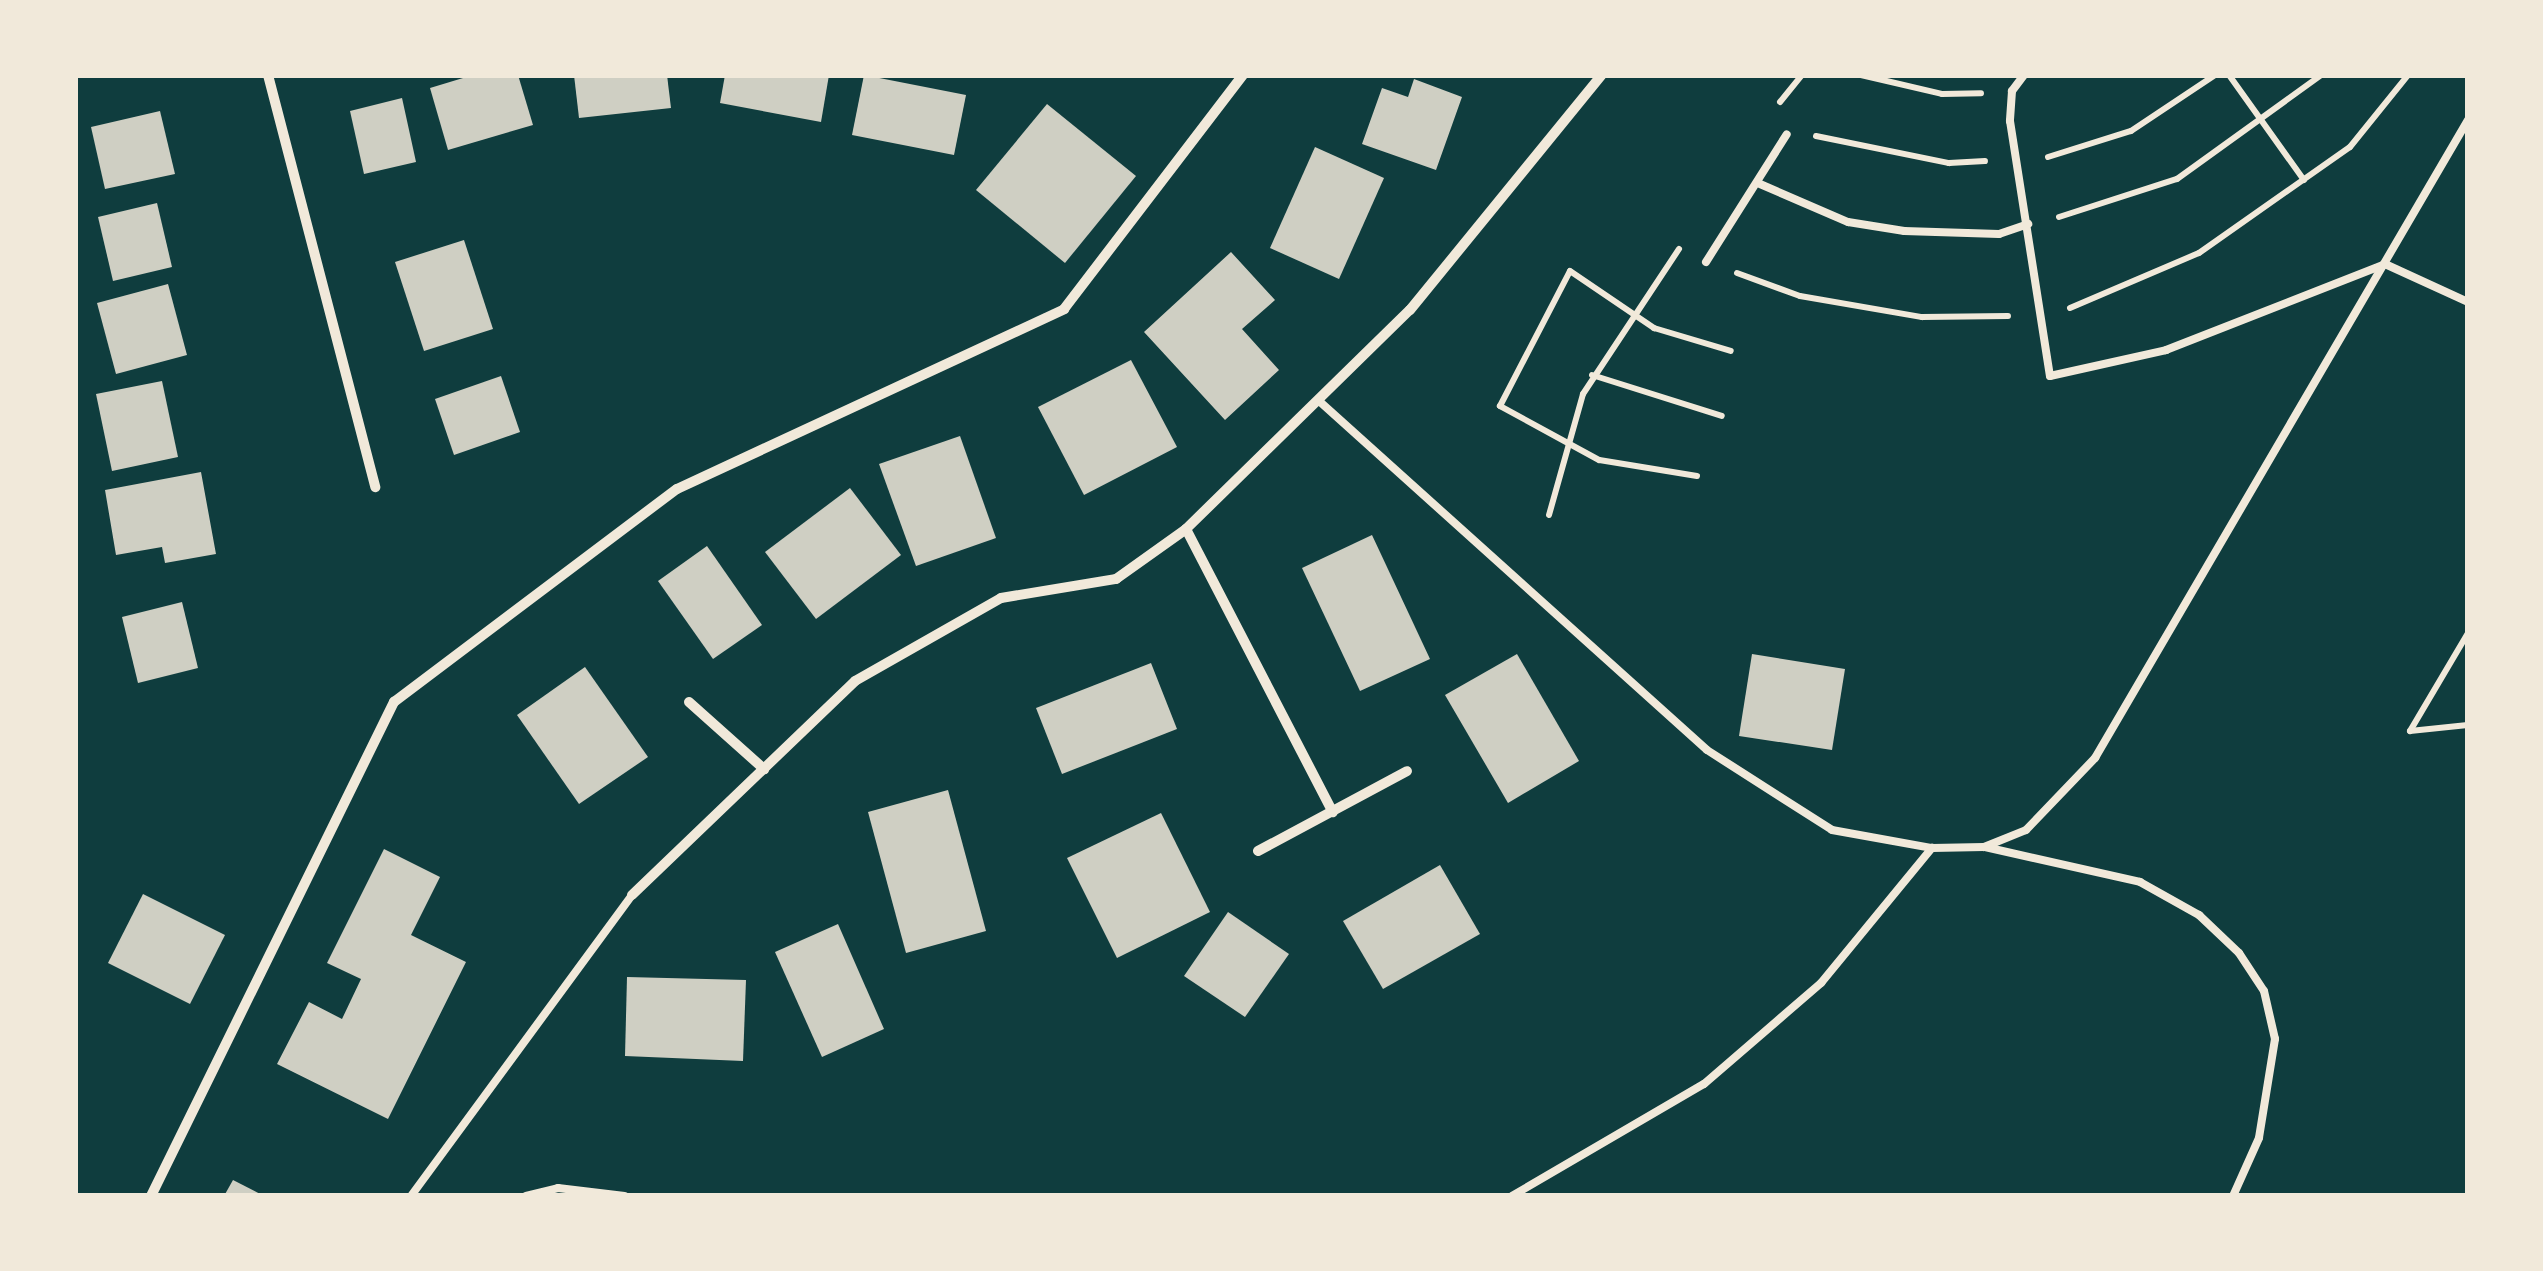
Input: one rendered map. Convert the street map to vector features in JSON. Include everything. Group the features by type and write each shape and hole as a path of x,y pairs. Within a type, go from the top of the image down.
{"street":[{"path":"268,75 376,487"},
{"path":"150,1196 394,702 677,488 1064,309 1243,75"},
{"path":"632,895 855,681 1001,598 1116,579 1186,529 1410,310 1602,75"},
{"path":"1186,529 1334,812"},
{"path":"689,702 764,769"},
{"path":"1258,851 1407,770"}],"lane":[{"path":"2024,75 2012,91 2028,224 2046,316 2050,376 2166,350 2385,264 2468,302"},
{"path":"1984,846 2026,830 2095,758 2468,120"},
{"path":"1706,262 1760,184 1787,134"},
{"path":"1760,184 1848,222 1904,232 2000,234 2028,224"},
{"path":"1318,400 1708,750 1832,830 1932,848 1984,846 2140,882 2198,915 2239,953 2264,991 2275,1039 2260,1138 2233,1196"},
{"path":"1512,1196 1704,1084 1822,983 1932,848"},
{"path":"410,1196 632,895"},
{"path":"526,1196 558,1188 625,1196"}],"path":[{"path":"97,75 228,75"},
{"path":"1861,75 1942,94 2012,91"},
{"path":"2229,75 2304,180"},
{"path":"2028,224 2178,179 2262,122 2321,75"},
{"path":"1548,515 1592,375 1673,246 1800,296 1922,316 2046,316 2199,253 2304,180 2387,112 2408,75"},
{"path":"1696,476 1599,460 1500,406 1570,271 1628,314 1731,351"},
{"path":"1592,375 1722,416"},
{"path":"2468,633 2410,731 2468,724"}],"building":[{"path":"473,75 518,75 533,125 448,150 430,88"},
{"path":"574,75 667,75 671,108 579,118"},
{"path":"725,75 829,75 821,122 720,103"},
{"path":"864,75 966,95 954,155 852,135"},
{"path":"1414,79 1462,97 1436,170 1362,144 1382,88 1408,97"},
{"path":"402,98 416,162 364,174 350,111"},
{"path":"1047,104 1136,176 1065,263 976,190"},
{"path":"160,111 175,174 105,189 91,127"},
{"path":"1315,147 1384,178 1339,279 1270,248"},
{"path":"157,203 172,267 113,281 98,217"},
{"path":"464,240 493,329 424,351 395,262"},
{"path":"1231,252 1275,300 1242,329 1279,370 1225,420 1144,332"},
{"path":"168,284 187,355 116,374 97,303"},
{"path":"1131,360 1177,447 1084,495 1038,407"},
{"path":"501,376 520,432 454,455 435,399"},
{"path":"162,381 178,457 112,471 96,394"},
{"path":"960,436 996,538 916,566 879,464"},
{"path":"201,472 216,554 165,563 162,547 116,555 105,490"},
{"path":"850,488 901,555 816,619 765,552"},
{"path":"1372,535 1430,659 1360,691 1302,568"},
{"path":"707,546 762,625 713,659 658,581"},
{"path":"182,602 198,668 138,683 122,617"},
{"path":"1517,654 1579,761 1508,803 1445,695"},
{"path":"1752,654 1845,669 1832,750 1739,736"},
{"path":"1151,663 1177,729 1062,774 1036,708"},
{"path":"585,667 648,757 579,804 517,715"},
{"path":"948,790 986,931 906,953 868,812"},
{"path":"1161,813 1210,912 1117,958 1067,858"},
{"path":"384,849 440,877 411,935 466,962 388,1119 277,1064 309,1002 342,1019 361,979 327,963"},
{"path":"1440,865 1480,934 1383,989 1343,921"},
{"path":"143,894 225,935 190,1004 108,963"},
{"path":"1228,912 1289,954 1245,1017 1184,976"},
{"path":"838,924 884,1029 822,1057 775,952"},
{"path":"627,977 746,980 743,1061 625,1056"},
{"path":"233,1180 264,1196 224,1196"}]}
